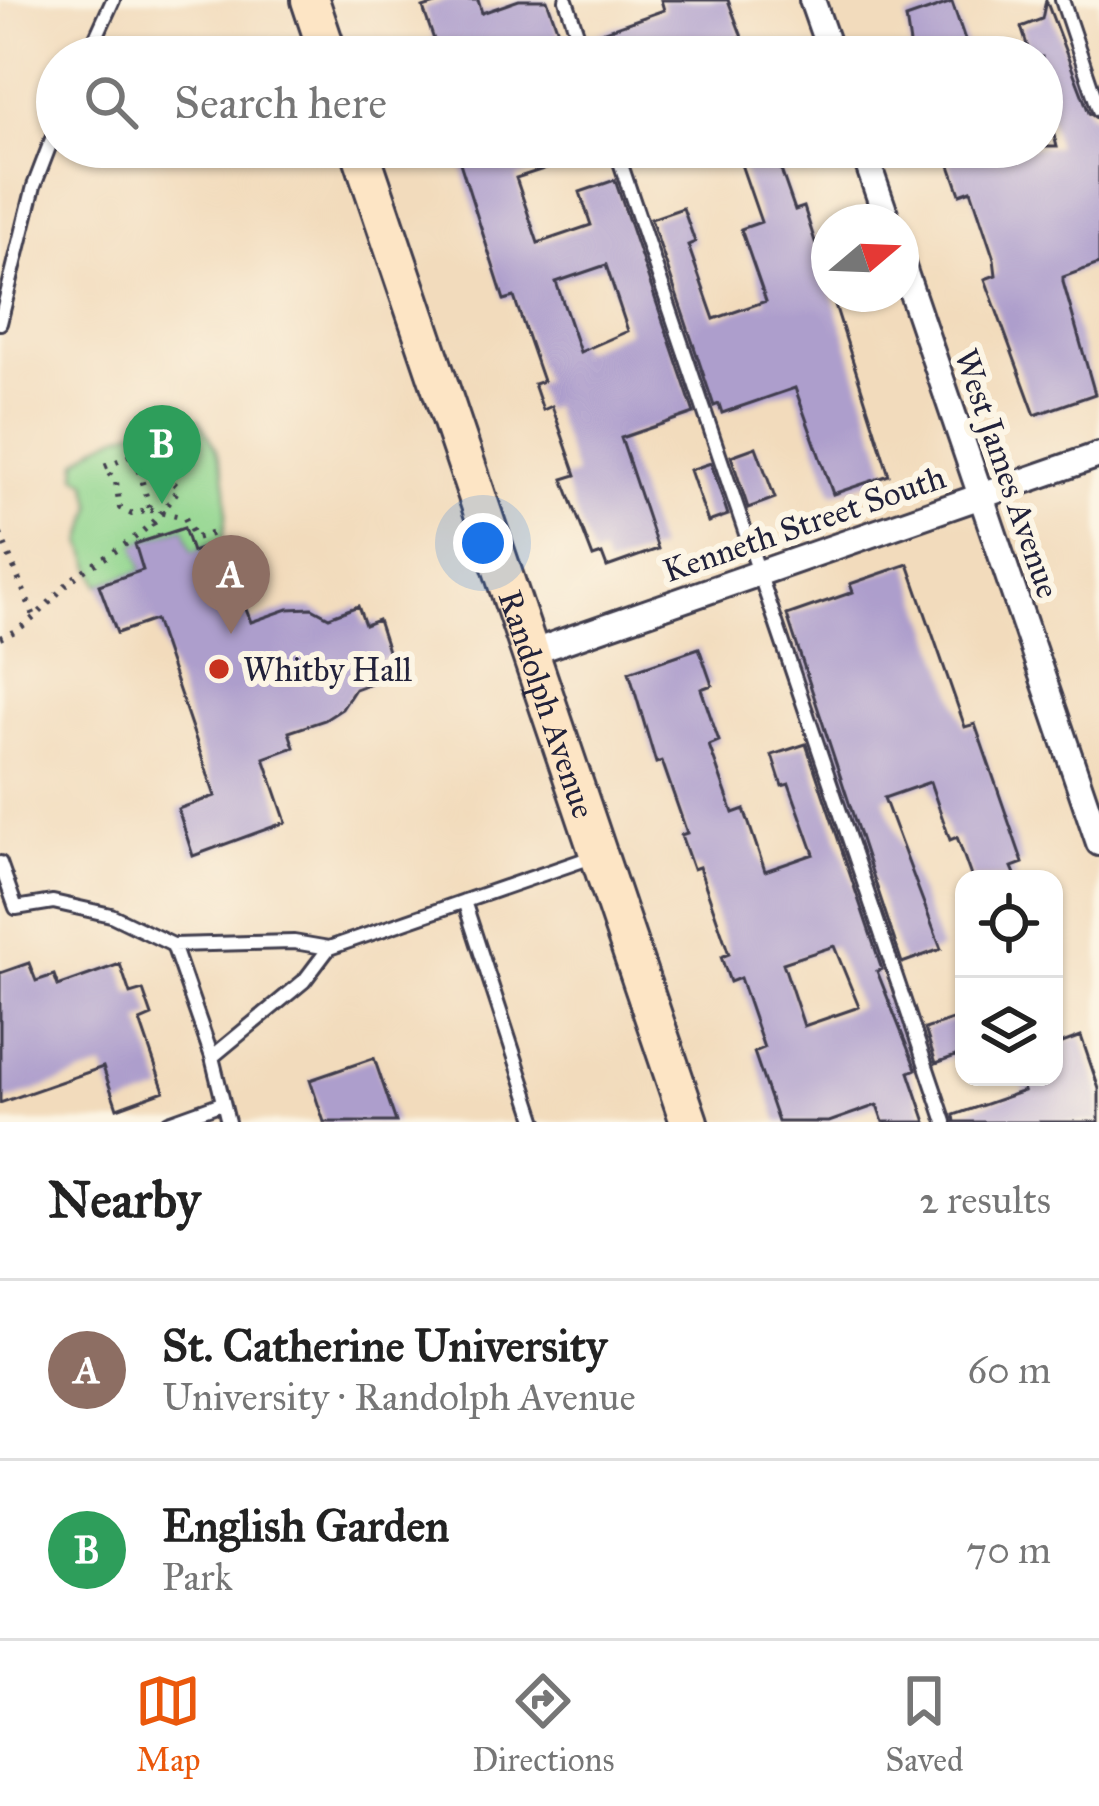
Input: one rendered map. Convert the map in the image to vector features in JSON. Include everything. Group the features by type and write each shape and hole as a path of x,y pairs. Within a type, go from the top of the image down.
{"main road":[{"path":"310,0 322,36"},
{"name":"Randolph Avenue","path":"366,168 689,1122"}],"street":[{"path":"812,0 825,36"},
{"path":"869,168 882,204"},
{"name":"West James Avenue","path":"918,312 1099,843"},
{"name":"Kenneth Street South","path":"530,652 1099,455"}],"lane":[{"path":"96,36 112,0"},
{"path":"566,0 578,36"},
{"path":"1062,0 1099,110"},
{"path":"0,323 41,168"},
{"path":"622,168 945,1122"},
{"path":"0,863 16,908 52,902 111,915 173,945 294,942 329,948 599,854"},
{"path":"464,902 536,1122"},
{"path":"173,945 212,1057 228,1122"},
{"path":"212,1057 304,981 329,948"},
{"path":"169,1122 222,1103"}],"path":[{"path":"151,462 158,449 184,434"},
{"path":"0,638 36,621 86,569 115,556 163,514 178,488 140,452 104,467 116,482 121,508 132,514 150,510 163,514 185,518 195,538 218,532"},
{"path":"134,454 150,510"},
{"path":"153,523 160,537"},
{"path":"0,534 36,621"}],"green space":[{"path":"198,419 221,461 227,506 223,538 192,552 184,528 136,544 143,570 99,585 83,543 93,506 87,482 77,476 78,461 104,442 134,430"}],"building":[{"path":"448,0 478,0 482,13 519,0 547,0 560,36 433,36 423,8"},
{"path":"661,0 728,0 742,36 600,36 664,10"},
{"path":"1046,0 1060,36 1024,36 1021,27 1042,19"},
{"path":"952,2 964,36 909,36 906,18"},
{"path":"1063,45 1089,113 1099,120 1099,264 1063,277 1095,394 1035,415 985,279 996,275 994,259 971,190 960,194 951,168 1063,168"},
{"path":"462,168 547,168 516,178 538,243 591,225 580,192 615,180 694,413 621,438 658,549 607,567 602,554 593,557 563,479 576,475 552,406 543,410 534,384 543,381 514,297 504,300","holes":["606,265 628,331 580,352 556,282"]},
{"path":"742,168 780,168 795,210 804,207 811,229 811,312 837,312 889,475 833,494 795,388 722,413 719,404 714,406 651,219 683,208 695,242 688,245 714,319 766,301 741,229 761,222"},
{"path":"756,447 775,498 748,508 731,456"},
{"path":"711,463 728,515 708,522 690,470"},
{"name":"Whitby Hall","path":"184,528 192,552 209,546 224,553 251,622 288,609 312,608 329,617 358,606 365,625 378,620 390,657 376,662 382,679 355,689 342,709 325,720 289,732 294,747 264,758 286,822 193,856 178,809 215,796 155,620 117,633 99,585 143,570 135,544"},
{"path":"908,564 965,727 975,724 1023,863 1013,870 969,870 957,837 950,840 930,782 884,798 941,949 902,963 787,615 853,592 850,584"},
{"path":"699,648 712,685 701,689 719,741 709,745 733,813 744,809 765,871 814,854 789,784 782,786 772,755 806,744 882,969 877,971 916,1069 909,1072 926,1122 883,1122 877,1105 829,1122 778,1122 754,1052 764,1048 740,978 730,982 721,957 729,954 699,867 693,869 681,835 687,833 662,761 656,763 629,672","holes":["834,946 859,1007 804,1026 783,963"]},
{"path":"29,963 36,981 54,975 58,986 120,964 130,994 143,990 152,1016 140,1021 164,1091 117,1108 103,1067 0,1103 0,973"},
{"path":"955,1019 955,1056 936,1063 925,1029"},
{"path":"1081,1036 1099,1089 1099,1122 955,1122 954,1115 1024,1091 1023,1086 1063,1086 1063,1043"},
{"path":"374,1058 396,1122 324,1122 310,1080"}],"place":[{"name":"English Garden","path":"162,504"},
{"name":"St. Catherine University","path":"231,634"},
{"name":"Whitby Hall","path":"219,669"}]}
